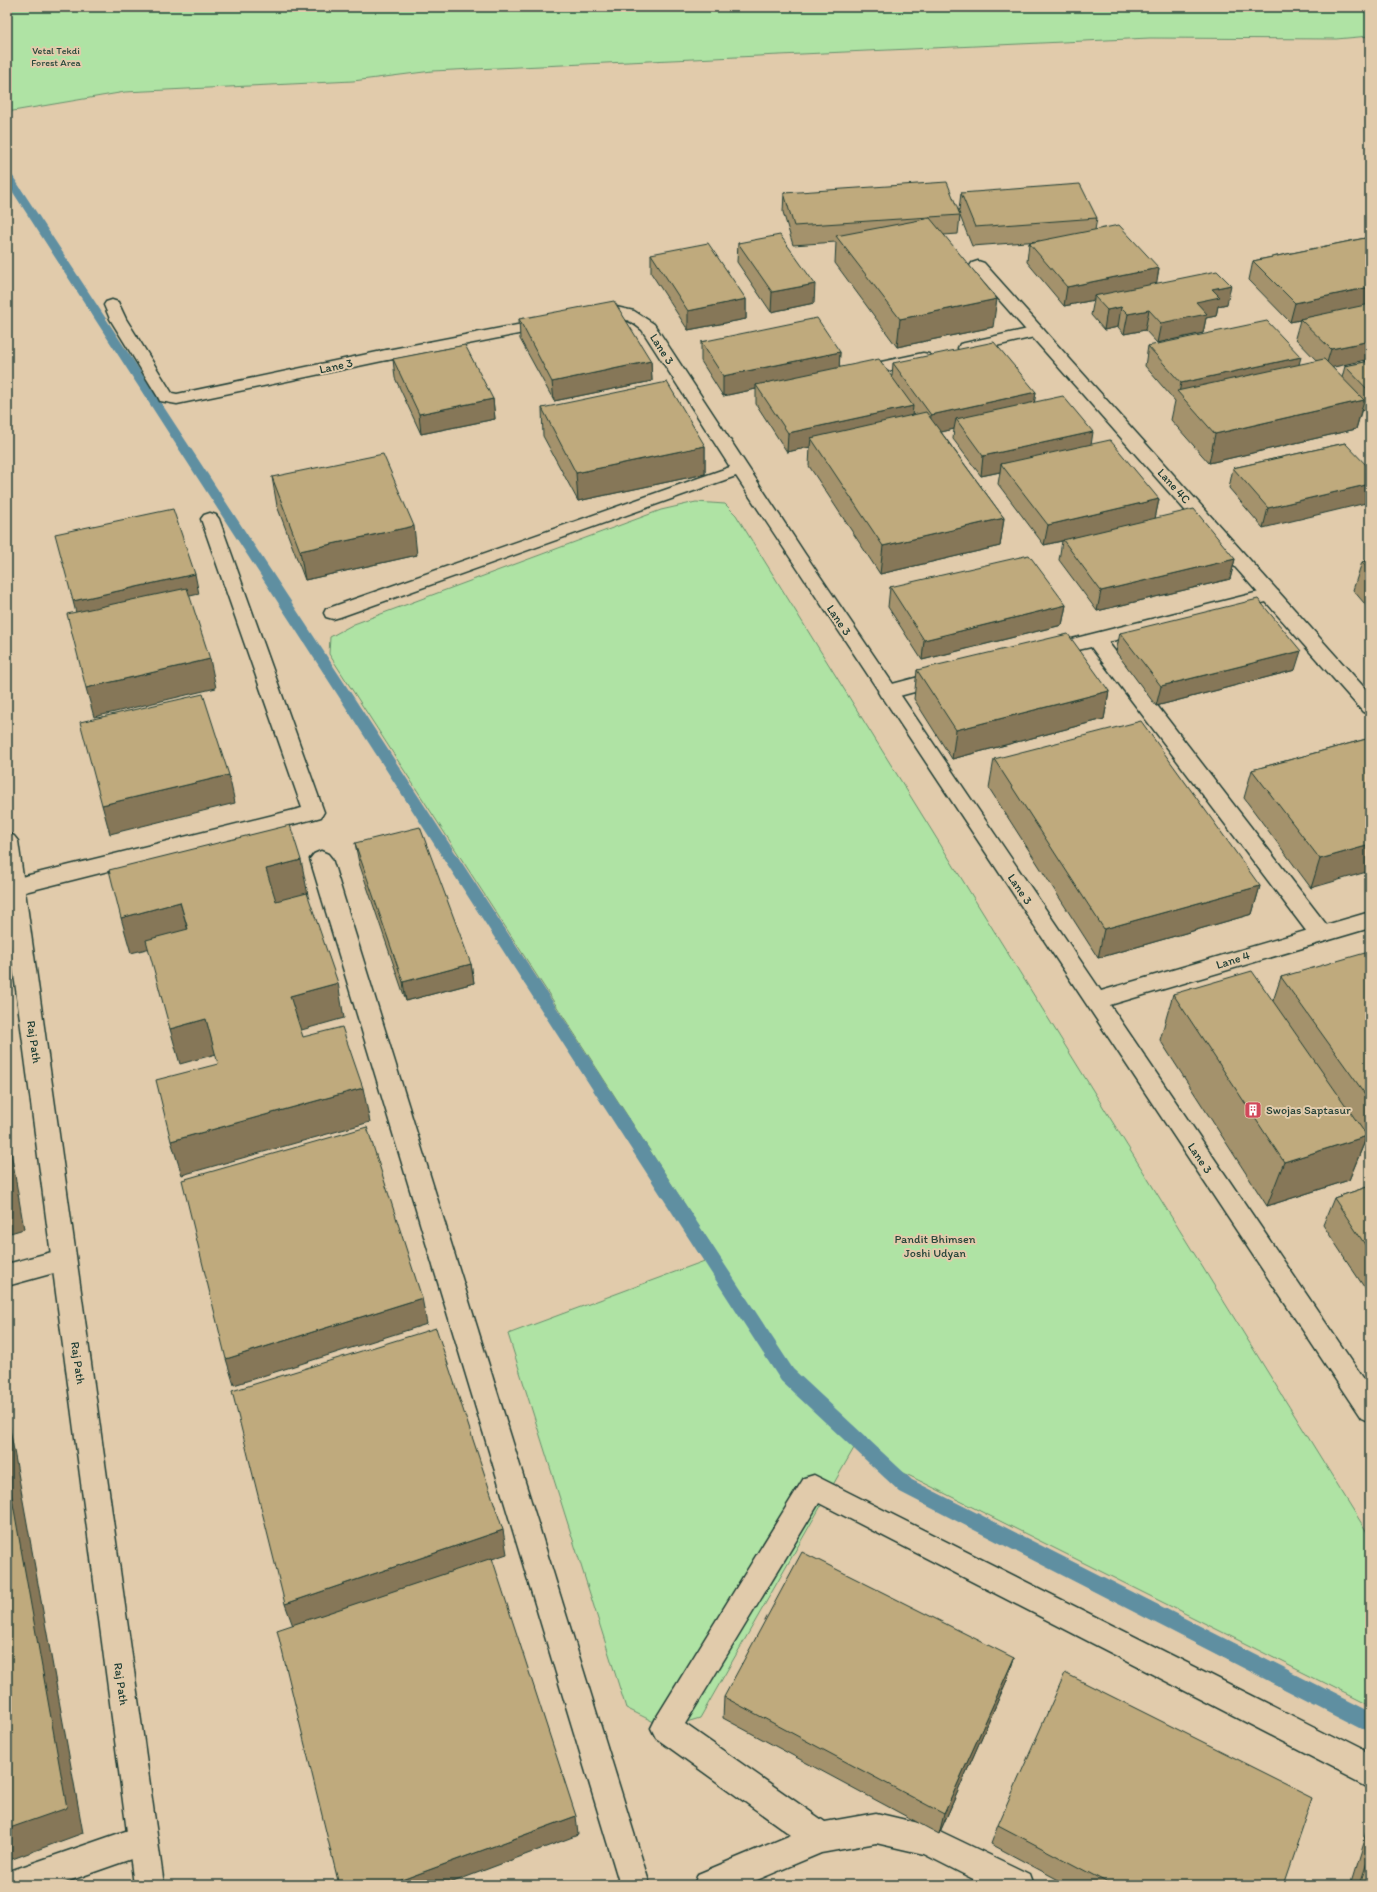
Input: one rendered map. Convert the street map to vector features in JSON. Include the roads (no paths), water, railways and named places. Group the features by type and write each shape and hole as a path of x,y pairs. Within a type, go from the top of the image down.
{"street":[{"name":"Lane 4C","path":"978,266 1370,707"},
{"name":"Lane 3","path":"112,305 118,319 166,396 177,399 387,355 616,311 628,313 640,319 648,327 888,692 1370,1410"},
{"path":"873,369 1037,332"},
{"path":"333,614 740,469"},
{"path":"13,887 314,812 210,519"},
{"path":"1034,655 1271,595"},
{"path":"1095,639 1321,934"},
{"path":"888,692 966,672"},
{"name":"Raj Path","path":"7,841 149,1885"},
{"path":"321,859 635,1885"},
{"name":"Lane 4","path":"1095,1001 1321,934 1369,922"},
{"path":"7,1275 63,1260"},
{"path":"821,1838 666,1728 814,1487 1370,1771"},
{"path":"709,1885 821,1838 876,1828 927,1840 1018,1885"},
{"path":"13,1885 143,1840"}],"waterway":[{"path":"7,175 787,1375 906,1486 1370,1723"}],"place":[{"name":"Swojas Saptasur","path":"1253,1110"}],"park label":[{"name":"Vetal Tekdi Forest Area","path":"56,56"},
{"name":"Pandit Bhimsen Joshi Udyan","path":"935,1246"}]}
